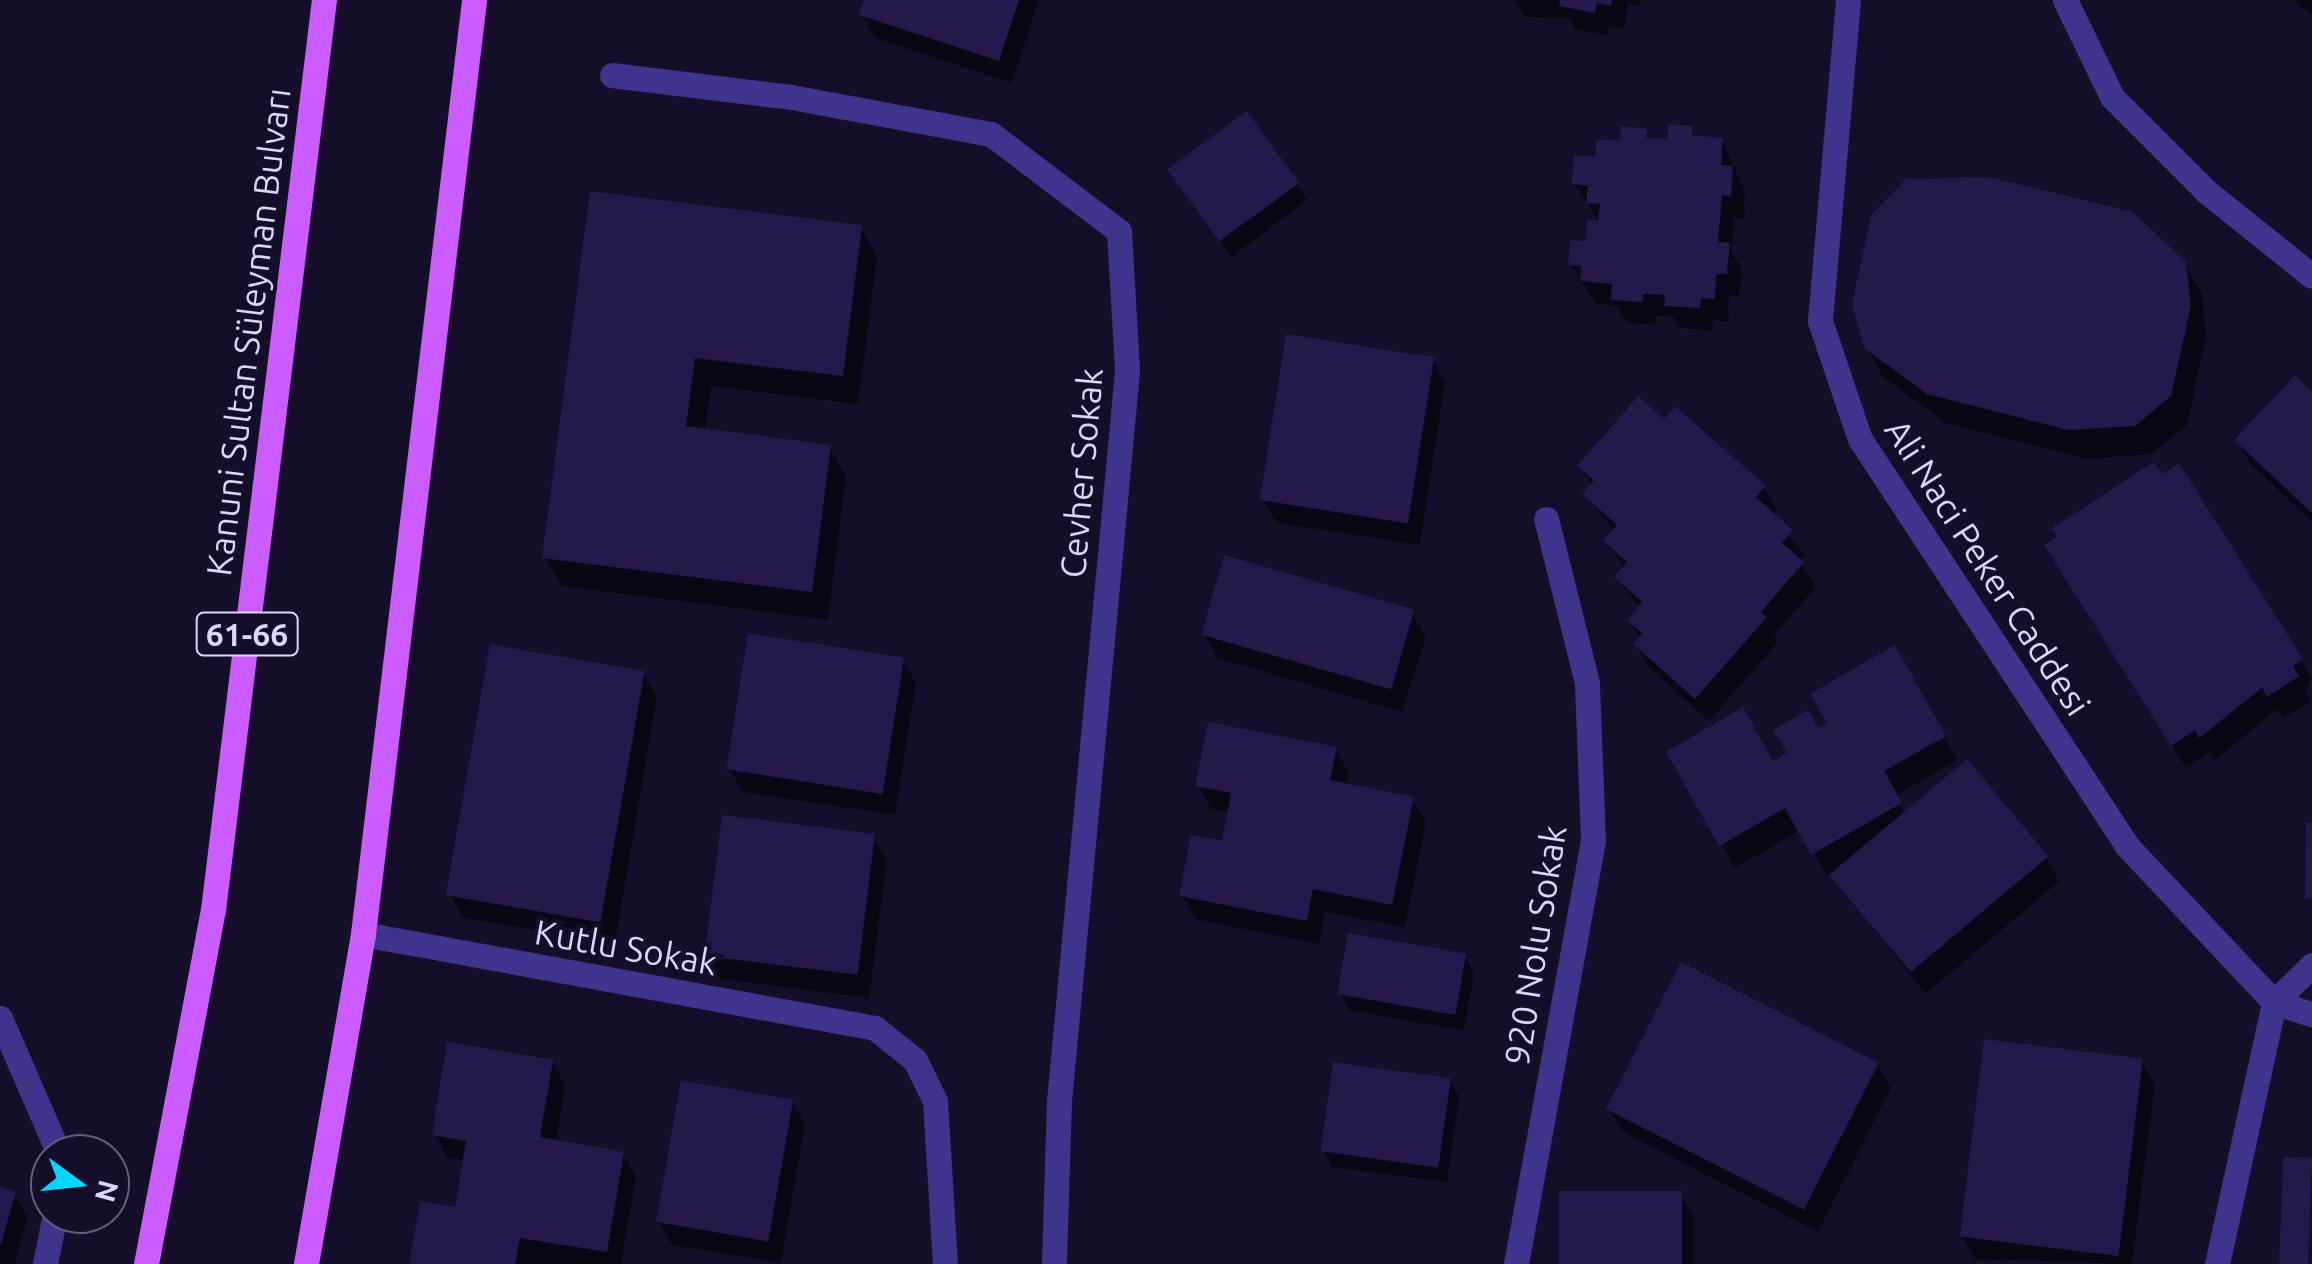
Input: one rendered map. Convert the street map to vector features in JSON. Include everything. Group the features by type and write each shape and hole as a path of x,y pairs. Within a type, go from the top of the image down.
{"main road":[{"path":"306,1264 363,934 474,0"},
{"path":"468,57 482,0"},
{"name":"Kanuni Sultan Süleyman Bulvarı","path":"146,1264 213,910 322,7"}],"street":[{"name":"Ali Naci Peker Caddesi","path":"1848,0 1820,321 1860,439 2127,846 2274,1002 2312,1014"},
{"path":"2064,0 2112,97 2207,192 2312,276"},
{"name":"Cevher Sokak","path":"612,75 791,97 991,134 1119,232 1127,370 1059,1102 1054,1264"},
{"name":"920 Nolu Sokak","path":"1516,1264 1593,841 1587,683 1546,519"},
{"name":"Kutlu Sokak","path":"363,934 875,1028 915,1060 936,1101 944,1264"},
{"path":"2217,1264 2274,1002 2312,964"},
{"path":"0,1018 51,1134"},
{"path":"45,1264 51,1234"}],"building":[{"path":"864,0 1019,0 999,61 859,15"},
{"path":"1560,0 1612,0 1611,6 1597,3 1595,13 1559,6"},
{"path":"1247,111 1299,183 1219,241 1167,169"},
{"path":"1668,124 1692,126 1692,135 1723,138 1721,165 1733,166 1731,196 1722,195 1718,242 1730,243 1727,274 1716,274 1715,299 1701,298 1700,308 1664,306 1665,295 1643,294 1643,302 1611,300 1612,284 1580,281 1581,266 1568,265 1570,240 1586,241 1587,220 1598,220 1600,204 1586,203 1588,186 1572,184 1574,155 1595,157 1596,139 1620,140 1621,126 1647,129 1647,138 1667,140"},
{"path":"1988,177 2133,212 2186,262 2191,306 2171,396 2135,426 2068,430 1927,394 1864,348 1852,304 1871,215 1906,179"},
{"path":"590,191 862,225 843,376 695,358 686,426 831,445 812,592 542,558"},
{"path":"1286,334 1434,357 1408,523 1260,500"},
{"path":"2295,375 2312,391 2312,513 2234,440"},
{"path":"1638,396 1664,419 1675,406 1766,486 1756,497 1793,530 1782,543 1804,562 1761,612 1767,617 1695,699 1633,644 1642,633 1627,620 1642,602 1614,577 1627,562 1603,540 1617,525 1582,494 1594,480 1577,466"},
{"path":"2154,462 2162,474 2179,463 2303,659 2293,666 2299,676 2267,697 2262,688 2199,738 2195,730 2171,746 2044,545 2058,536 2052,528"},
{"path":"1224,555 1414,610 1391,689 1201,635"},
{"path":"748,633 904,658 882,794 726,769"},
{"path":"490,644 645,671 600,922 446,895"},
{"path":"1895,645 1946,736 1884,771 1902,803 1811,855 1785,808 1719,846 1666,752 1743,707 1773,761 1787,753 1773,730 1808,710 1818,728 1827,723 1810,694"},
{"path":"1208,722 1337,747 1330,780 1414,797 1392,905 1313,889 1307,921 1179,896 1191,835 1222,841 1231,793 1195,786"},
{"path":"1967,759 2049,856 1911,972 1829,875"},
{"path":"722,815 875,834 858,975 705,956"},
{"path":"2306,823 2312,823 2312,898 2305,898"},
{"path":"1348,933 1466,954 1455,1015 1337,994"},
{"path":"1681,962 1879,1063 1804,1210 1606,1109"},
{"path":"1984,1039 2143,1058 2119,1256 1960,1237"},
{"path":"447,1042 553,1060 540,1137 624,1152 607,1252 520,1238 515,1264 409,1264 420,1201 455,1207 466,1141 432,1135"},
{"path":"1333,1062 1451,1079 1438,1168 1320,1151"},
{"path":"681,1080 793,1100 768,1242 656,1222"},
{"path":"2283,1157 2312,1158 2308,1264 2279,1264"},
{"path":"0,1187 16,1192 1,1244 0,1244"},
{"path":"1559,1191 1682,1191 1682,1264 1559,1264"}]}
